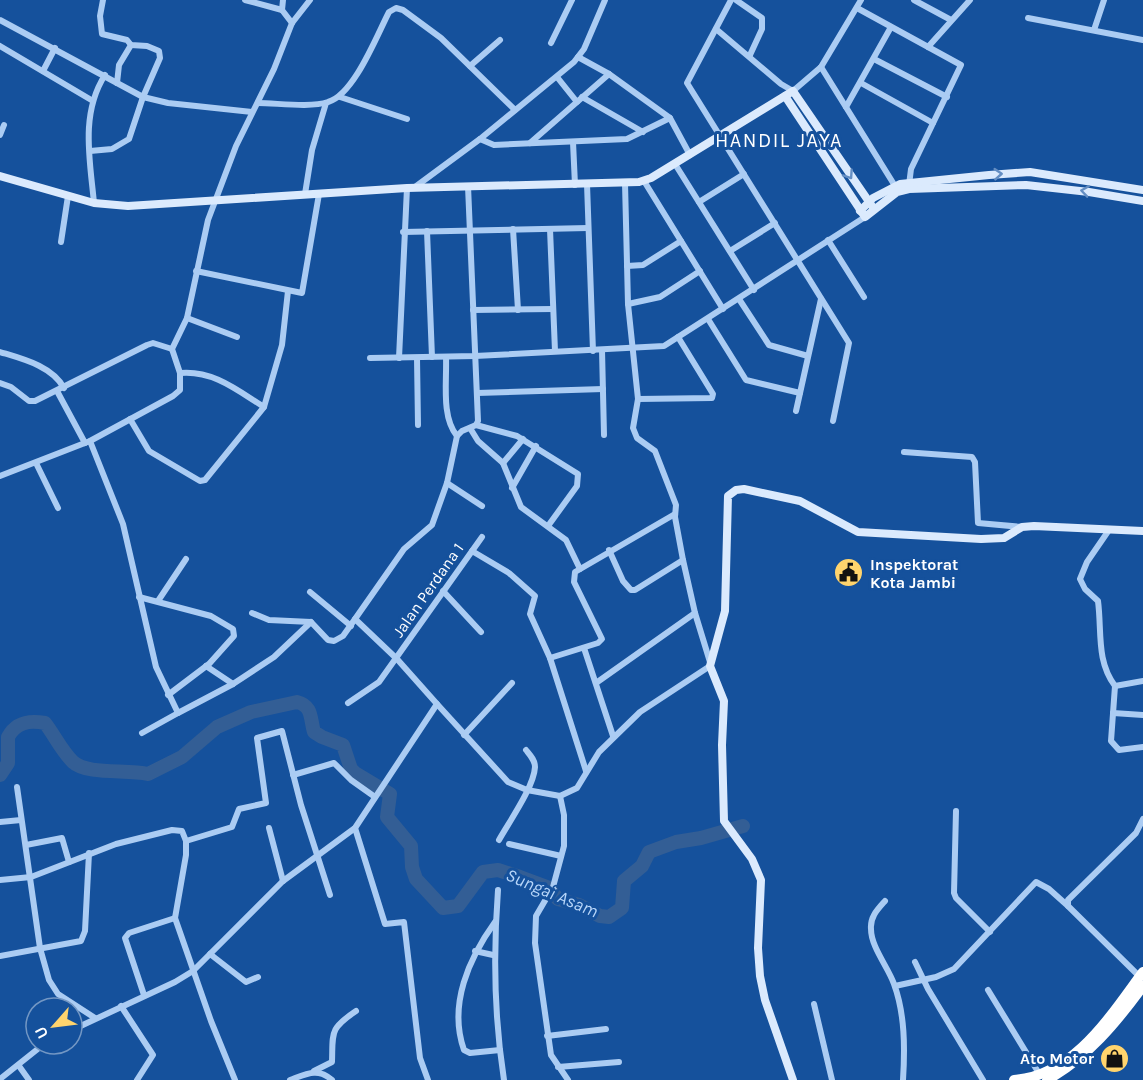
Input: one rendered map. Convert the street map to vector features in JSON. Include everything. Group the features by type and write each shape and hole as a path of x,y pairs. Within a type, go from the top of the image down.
{"highway":[{"path":"1014,1080 1044,1078 1084,1056 1118,1021 1142,978"}],"street":[{"path":"90,151 112,149 129,139 143,97 161,55 154,48 131,45 127,40 101,33 100,6 103,0"},
{"path":"245,0 282,10 292,22"},
{"path":"282,10 283,0"},
{"path":"0,476 88,442 180,390 180,373 172,349 187,318 208,220 236,146 258,103 292,22 310,0"},
{"path":"551,43 572,0"},
{"path":"399,358 403,232 411,187 480,139 557,77 578,57 605,0"},
{"path":"731,0 687,83 849,343 832,422"},
{"path":"736,0 762,18 762,29 750,55"},
{"path":"852,0 891,27 961,65 911,169 910,185"},
{"path":"914,0 951,20"},
{"path":"928,47 970,0"},
{"path":"1094,30 1104,0"},
{"path":"0,176 94,203 128,206 411,187 575,185 644,181 794,91 821,67 859,4"},
{"path":"258,103 326,103 340,97 357,72 389,12 396,8 403,9 441,38 515,110"},
{"path":"1028,18 1143,40"},
{"path":"0,20 143,97 168,104 252,112"},
{"path":"846,107 891,27"},
{"path":"716,29 782,84 794,91 871,205"},
{"path":"470,66 500,40"},
{"path":"117,82 119,65 131,45"},
{"path":"0,46 93,101"},
{"path":"43,71 55,48"},
{"path":"578,57 609,74 670,117 690,155"},
{"path":"874,58 946,97"},
{"path":"821,67 895,186"},
{"path":"530,143 609,74"},
{"path":"94,203 88,128 93,101 105,75"},
{"path":"557,77 580,99 643,132"},
{"path":"861,83 933,123"},
{"path":"782,84 785,96 822,156 863,214"},
{"path":"340,97 407,119"},
{"path":"305,194 312,150 326,103"},
{"path":"480,139 494,145 627,140 670,117"},
{"path":"0,135 4,125"},
{"path":"573,142 575,185"},
{"path":"822,156 832,150"},
{"path":"675,164 753,290"},
{"path":"931,184 1030,172 1143,190"},
{"path":"699,202 744,174"},
{"path":"644,181 723,309"},
{"path":"624,183 628,304 638,399 633,428 635,435 655,451 676,505 675,514 683,560 695,613 724,701 722,745 724,821 729,831 752,859 760,880 758,943 760,976 765,999 793,1080"},
{"path":"587,184 593,351"},
{"path":"370,358 476,356 664,346 856,222 871,205 895,186 931,184 1047,186 1143,201"},
{"path":"871,205 910,185"},
{"path":"468,186 477,393 473,427 478,441 503,463 520,507 566,540 580,569"},
{"path":"196,271 302,293 319,194"},
{"path":"61,242 68,196"},
{"path":"730,251 774,223"},
{"path":"403,232 588,228"},
{"path":"513,229 518,310"},
{"path":"550,229 555,351"},
{"path":"427,231 432,357"},
{"path":"828,240 864,297"},
{"path":"627,266 643,265 681,241"},
{"path":"628,304 660,297 700,271"},
{"path":"130,419 148,451 202,481 264,407 282,345 288,291"},
{"path":"796,411 821,298"},
{"path":"739,299 769,345 808,356"},
{"path":"473,310 553,309"},
{"path":"187,318 237,337"},
{"path":"708,319 746,380 800,393"},
{"path":"638,399 712,398 713,394 678,337"},
{"path":"0,383 11,387 29,401 61,389 147,345 153,343 172,349"},
{"path":"602,350 604,435"},
{"path":"0,352 54,374 88,442 118,508 152,653 168,695 178,713"},
{"path":"446,357 447,411 452,430 457,436"},
{"path":"417,358 418,426"},
{"path":"180,373 202,373 218,379 264,407"},
{"path":"477,393 603,390"},
{"path":"252,613 269,620 310,622 328,640 334,641 343,636 404,549 425,534 432,525 447,483 457,436 462,430 473,427 523,439 580,477 577,486 549,526"},
{"path":"503,463 523,439"},
{"path":"512,488 536,446"},
{"path":"904,452 972,457 975,462 978,523 1022,527 1143,531"},
{"path":"36,463 58,508"},
{"path":"447,483 482,506"},
{"path":"355,619 397,659 501,777 527,790 560,796 577,788 586,771 613,736 640,712 710,664 725,611 726,503 731,493 744,489 800,501 858,532 981,538 1004,537 1022,527"},
{"path":"550,658 584,648 602,639 573,582 575,572 609,550 675,514"},
{"path":"1109,530 1087,562 1080,579 1085,589 1098,601 1102,627 1101,658 1114,686 1111,741 1115,747 1126,750 1143,747"},
{"name":"Jalan Perdana 1","path":"348,703 371,689 397,659 482,537"},
{"path":"609,550 623,581 631,590 683,560"},
{"path":"472,551 509,573 535,596 530,614 550,658 586,771"},
{"path":"158,601 186,559"},
{"path":"443,591 481,632"},
{"path":"310,592 351,626"},
{"path":"139,597 211,616 233,629 234,636 206,666 168,695"},
{"path":"596,683 695,613"},
{"path":"142,733 233,684 274,657 310,622"},
{"path":"584,648 613,736"},
{"path":"206,666 233,684"},
{"path":"1114,686 1143,681"},
{"path":"464,735 512,683"},
{"path":"84,1024 193,971 283,881 318,853 355,828 436,704"},
{"path":"1113,713 1143,715"},
{"path":"186,841 232,827 239,809 266,803 256,740 258,737 284,732 293,775 330,895"},
{"path":"499,840 527,790 535,765 526,750"},
{"path":"293,775 334,763 351,780 376,795"},
{"path":"17,787 40,948 54,990 95,1018"},
{"path":"560,796 565,833 561,856 553,887 536,916 535,936 547,1036 552,1059 568,1080"},
{"path":"956,811 954,893 956,898 990,932"},
{"path":"1068,906 1068,900 1136,833 1143,819"},
{"path":"0,822 21,820"},
{"path":"269,828 283,881"},
{"path":"355,828 385,924 404,922 420,1058 428,1080"},
{"path":"0,880 31,877 89,853 172,830 182,831 186,841 186,855 175,918 235,1080"},
{"path":"26,845 62,838 69,862"},
{"path":"509,844 561,856"},
{"path":"0,956 40,948 73,945 83,939 89,853"},
{"path":"895,986 954,969 990,932 1006,910 1036,882 1049,889 1068,906 1142,978"},
{"path":"498,890 493,955 504,1080"},
{"path":"885,901 875,911 870,930 895,986 903,1031 903,1080"},
{"path":"144,995 125,938 129,933 175,918"},
{"path":"495,921 474,951 460,1000 463,1046 470,1053 500,1050"},
{"path":"474,951 493,955"},
{"path":"210,954 246,982 258,977"},
{"path":"915,962 983,1080"},
{"path":"988,990 1044,1078"},
{"path":"814,1005 832,1080"},
{"path":"121,1006 153,1052 137,1080"},
{"path":"290,1080 332,1062 330,1044 339,1023 356,1011"},
{"path":"547,1036 606,1029"},
{"path":"0,1079 30,1056"},
{"path":"558,1067 619,1062"},
{"path":"19,1066 29,1080"},
{"path":"314,1071 327,1075 332,1080"}],"waterway":[{"name":"Sungai Asam","path":"0,775 8,763 8,737 15,728 24,723 45,723 65,753 79,766 88,769 148,774 182,757 217,727 251,712 297,702 308,710 314,732 343,745 351,769 355,773 390,794 387,817 411,846 412,867 416,879 443,908 458,906 483,872 498,870 547,887 558,899 579,905 600,916 609,917 622,908 624,881 642,866 649,852 676,842 701,838 743,826"}],"place":[{"name":"Inspektorat Kota Jambi","path":"849,573"},
{"name":"Ato Motor","path":"1115,1058"}],"district":[{"name":"HANDIL JAYA","path":"779,140"}]}
